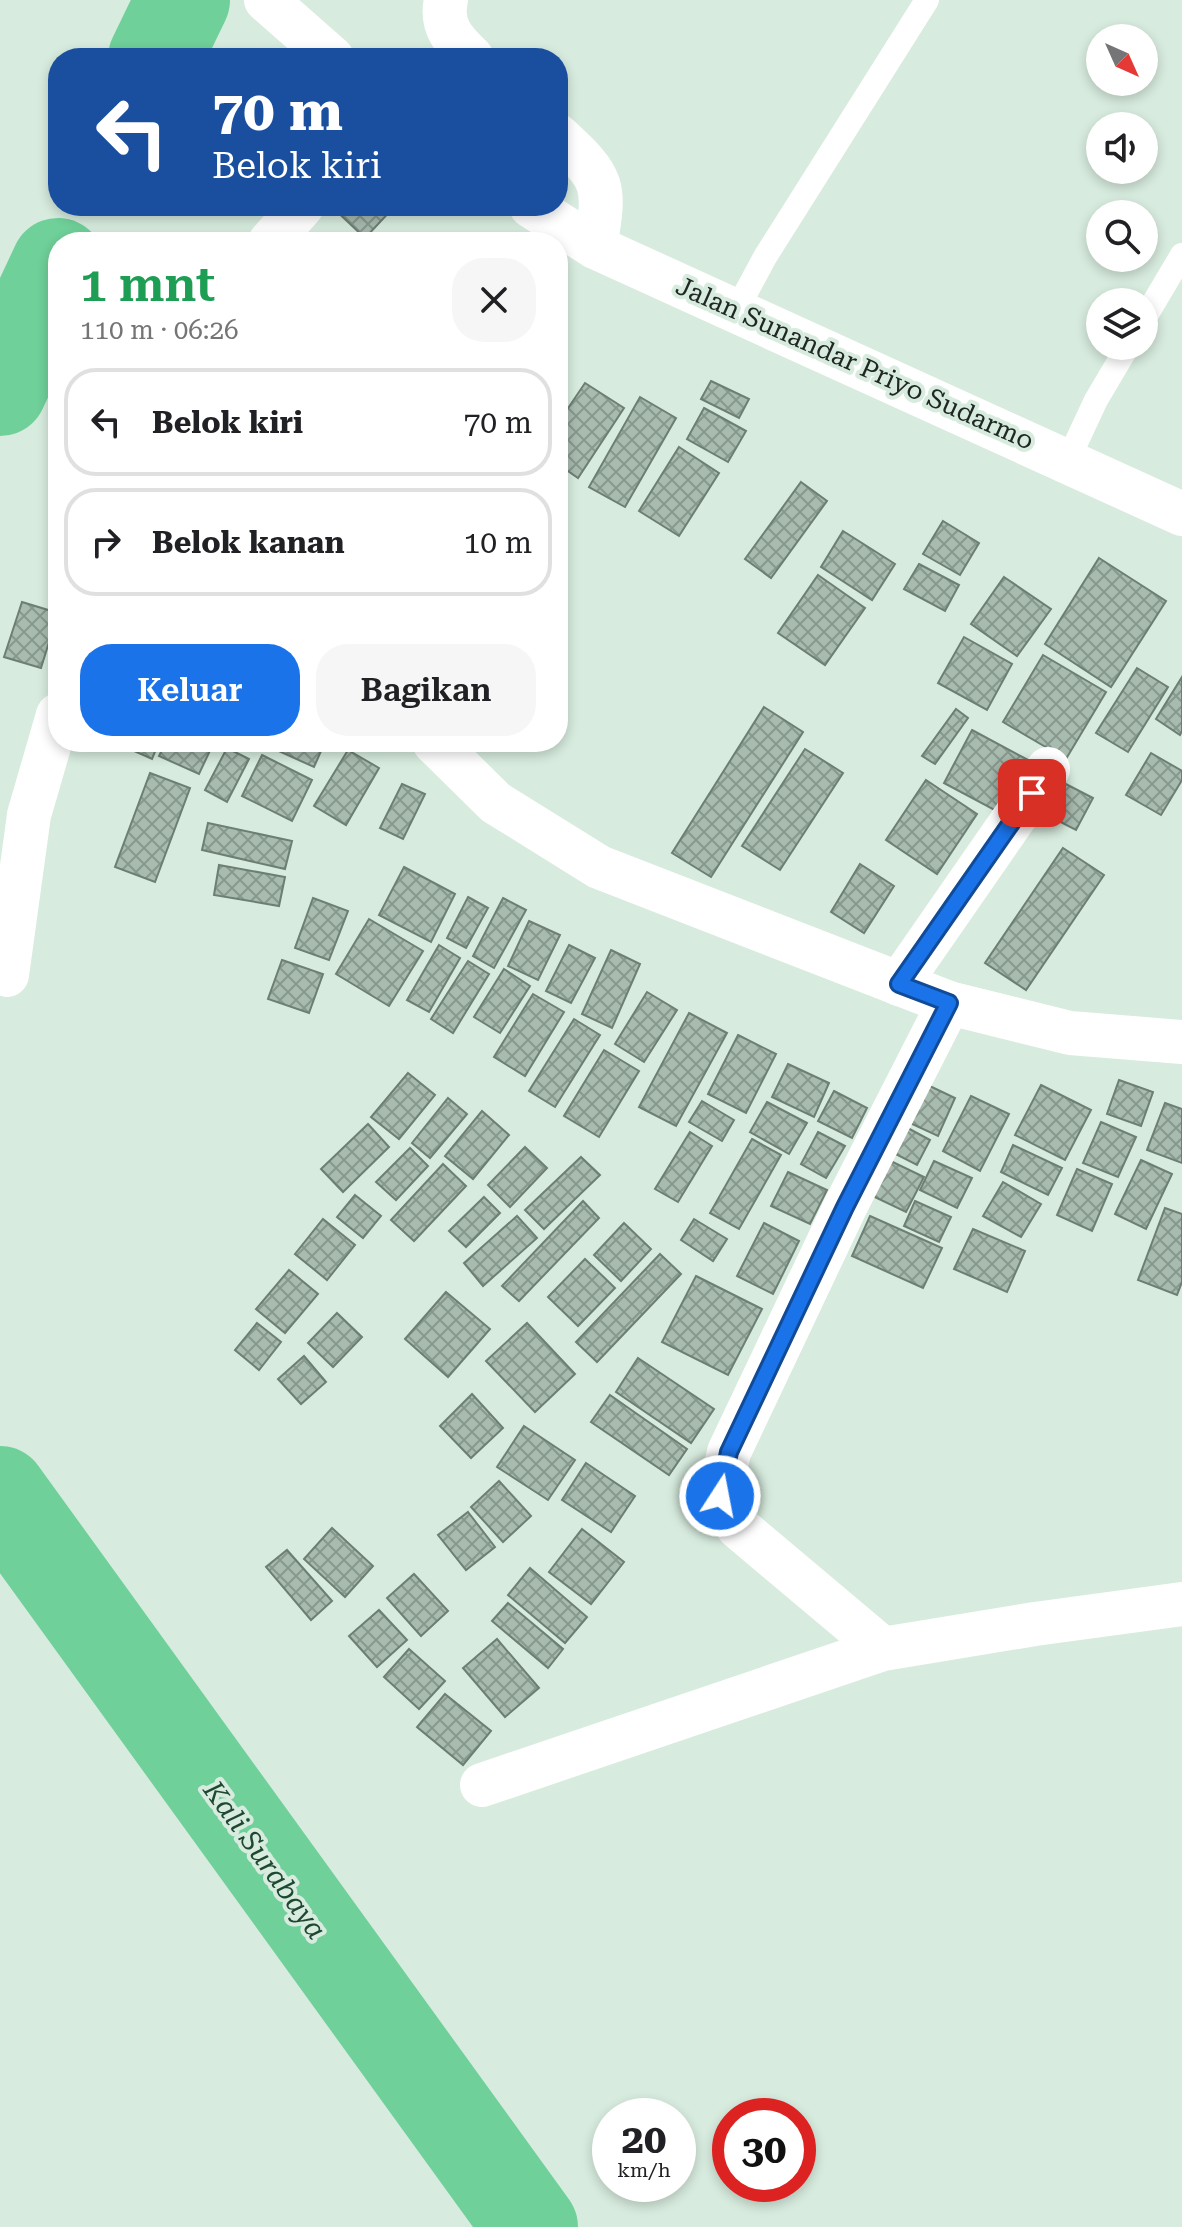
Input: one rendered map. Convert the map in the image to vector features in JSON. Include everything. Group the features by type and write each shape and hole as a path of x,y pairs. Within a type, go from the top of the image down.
{"main road":[{"path":"266,0 321,48"},
{"path":"446,0 442,17 461,48"},
{"path":"568,146 596,174 604,197 595,247"},
{"path":"279,232 293,216"},
{"name":"Jalan Sunandar Priyo Sudarmo","path":"547,216 595,247 1182,514"},
{"path":"7,975 29,815 48,749"},
{"path":"444,752 496,803 599,867 949,1003 1070,1033 1182,1042"},
{"path":"899,984 1048,769"},
{"path":"883,1649 738,1527 720,1496 729,1452 845,1207 949,1003"},
{"path":"482,1785 883,1649 1182,1604"}],"lane":[{"path":"737,309 765,257 927,0"},
{"path":"1158,295 1182,255"},
{"path":"1068,460 1096,400 1120,360"}],"building":[{"path":"342,216 386,216 371,232 359,232"},
{"path":"711,381 749,399 739,418 701,399"},
{"path":"585,383 624,408 578,478 568,471 568,408"},
{"path":"640,397 676,418 625,507 589,487"},
{"path":"704,408 746,431 728,462 687,439"},
{"path":"679,447 719,473 679,536 639,511"},
{"path":"801,482 827,501 771,578 745,559"},
{"path":"943,521 979,543 960,575 923,554"},
{"path":"843,531 895,564 872,600 821,567"},
{"path":"1099,558 1166,601 1111,687 1045,644"},
{"path":"919,564 959,585 945,611 904,589"},
{"path":"818,575 865,608 825,665 778,633"},
{"path":"1004,577 1051,609 1017,656 971,624"},
{"path":"22,602 48,610 48,645 41,668 4,657"},
{"path":"964,637 1012,664 987,710 938,683"},
{"path":"1043,655 1106,692 1066,759 1003,722"},
{"path":"1137,668 1168,687 1128,752 1096,733"},
{"path":"1182,677 1182,731 1180,735 1156,719"},
{"path":"764,707 803,732 711,877 672,853"},
{"path":"956,709 968,718 935,764 922,756"},
{"path":"972,730 1030,761 1002,814 944,783"},
{"path":"805,749 843,773 780,870 742,846"},
{"path":"136,752 155,752 152,759"},
{"path":"161,752 209,752 199,774 159,756"},
{"path":"225,752 235,752 249,759 227,802 205,790"},
{"path":"281,752 321,752 314,767"},
{"path":"347,752 379,768 346,825 314,806"},
{"path":"1151,753 1182,771 1182,780 1161,815 1126,795"},
{"path":"262,755 312,780 292,821 242,796"},
{"path":"150,773 190,788 155,882 115,867"},
{"path":"926,780 977,814 937,874 886,840"},
{"path":"1058,780 1093,798 1076,830 1041,812"},
{"path":"402,784 425,794 403,839 380,828"},
{"path":"208,823 292,841 285,869 202,850"},
{"path":"1063,848 1104,875 1026,990 985,963"},
{"path":"860,864 894,886 864,933 831,912"},
{"path":"219,865 285,877 279,906 214,895"},
{"path":"404,867 455,894 431,942 379,915"},
{"path":"468,897 488,908 466,948 447,938"},
{"path":"313,898 348,911 329,960 295,948"},
{"path":"503,898 526,910 494,968 473,956"},
{"path":"369,919 423,951 389,1006 336,974"},
{"path":"529,921 560,935 538,980 508,966"},
{"path":"439,945 460,958 429,1012 407,1000"},
{"path":"569,945 595,958 571,1003 546,991"},
{"path":"611,950 640,964 612,1028 582,1014"},
{"path":"282,960 323,974 309,1013 268,999"},
{"path":"468,961 489,974 453,1033 431,1019"},
{"path":"504,969 530,986 500,1033 474,1017"},
{"path":"647,992 677,1010 644,1062 615,1044"},
{"path":"533,994 564,1012 525,1076 494,1057"},
{"path":"689,1013 727,1033 676,1126 639,1107"},
{"path":"574,1019 600,1035 555,1107 529,1091"},
{"path":"738,1035 776,1054 746,1113 708,1094"},
{"path":"604,1050 639,1071 599,1137 564,1116"},
{"path":"788,1064 829,1083 814,1117 772,1097"},
{"path":"408,1073 435,1095 399,1139 371,1117"},
{"path":"915,1079 955,1098 938,1136 897,1117"},
{"path":"1119,1080 1153,1092 1141,1126 1107,1114"},
{"path":"1041,1085 1091,1110 1065,1160 1015,1135"},
{"path":"834,1091 867,1108 852,1138 818,1121"},
{"path":"971,1096 1009,1114 980,1171 943,1151"},
{"path":"448,1098 467,1114 430,1158 412,1143"},
{"path":"702,1101 734,1120 722,1141 689,1122"},
{"path":"767,1102 807,1123 789,1154 750,1132"},
{"path":"1165,1103 1182,1109 1182,1163 1147,1150"},
{"path":"482,1111 509,1135 473,1179 445,1156"},
{"path":"891,1119 930,1140 917,1165 878,1145"},
{"path":"1101,1122 1136,1137 1118,1177 1083,1163"},
{"path":"368,1124 389,1147 343,1192 321,1169"},
{"path":"690,1132 712,1146 678,1202 655,1189"},
{"path":"818,1132 845,1146 826,1178 801,1164"},
{"path":"752,1139 781,1155 739,1229 710,1213"},
{"path":"1013,1145 1062,1168 1048,1195 1001,1172"},
{"path":"525,1147 547,1168 510,1207 488,1185"},
{"path":"410,1148 428,1166 396,1200 376,1182"},
{"path":"876,1154 924,1177 906,1212 858,1189"},
{"path":"581,1157 600,1175 544,1229 525,1210"},
{"path":"1141,1160 1172,1174 1146,1229 1115,1214"},
{"path":"934,1161 972,1178 957,1208 920,1190"},
{"path":"443,1164 466,1186 414,1241 391,1220"},
{"path":"1077,1169 1112,1184 1092,1231 1057,1215"},
{"path":"788,1172 827,1190 810,1224 771,1206"},
{"path":"1003,1182 1041,1204 1021,1237 983,1216"},
{"path":"355,1195 381,1216 363,1238 337,1217"},
{"path":"484,1197 500,1213 466,1247 449,1231"},
{"path":"583,1201 599,1218 519,1301 502,1286"},
{"path":"915,1201 951,1217 939,1242 904,1226"},
{"path":"1165,1208 1182,1214 1182,1282 1177,1295 1138,1280"},
{"path":"517,1216 537,1238 483,1286 464,1263"},
{"path":"870,1216 942,1248 923,1288 852,1256"},
{"path":"323,1219 355,1245 327,1280 295,1254"},
{"path":"694,1219 727,1239 713,1261 681,1240"},
{"path":"624,1223 651,1249 621,1281 594,1255"},
{"path":"764,1223 799,1241 773,1294 737,1276"},
{"path":"973,1229 1025,1251 1007,1292 954,1269"},
{"path":"660,1254 681,1274 597,1362 576,1342"},
{"path":"585,1259 615,1288 578,1326 548,1297"},
{"path":"289,1270 318,1294 285,1333 256,1309"},
{"path":"696,1276 762,1309 728,1375 662,1342"},
{"path":"446,1292 490,1329 448,1377 405,1339"},
{"path":"337,1313 362,1337 333,1367 308,1343"},
{"path":"257,1323 281,1342 259,1370 235,1350"},
{"path":"527,1323 575,1374 535,1412 486,1361"},
{"path":"304,1356 326,1382 301,1404 278,1379"},
{"path":"638,1358 714,1409 691,1443 616,1392"},
{"path":"472,1394 503,1428 471,1458 440,1426"},
{"path":"610,1395 687,1449 669,1475 591,1422"},
{"path":"524,1426 575,1460 548,1500 497,1467"},
{"path":"586,1463 635,1496 611,1532 562,1500"},
{"path":"499,1481 531,1516 503,1542 471,1507"},
{"path":"468,1512 495,1547 466,1570 438,1535"},
{"path":"332,1528 373,1566 345,1597 304,1559"},
{"path":"582,1529 624,1562 591,1604 549,1572"},
{"path":"287,1550 332,1601 311,1620 266,1567"},
{"path":"530,1568 587,1617 565,1643 508,1595"},
{"path":"414,1574 448,1611 421,1636 387,1598"},
{"path":"508,1603 563,1649 548,1668 492,1621"},
{"path":"379,1610 407,1640 377,1667 349,1636"},
{"path":"497,1639 539,1688 505,1717 463,1668"},
{"path":"409,1649 445,1681 419,1709 384,1677"},
{"path":"445,1694 491,1731 463,1765 417,1727"}],"waterway":[{"name":"Kali Surabaya","path":"160,48 183,0"},
{"name":"Kali Surabaya","path":"0,389 48,286"},
{"name":"Kali Surabaya","path":"0,1493 531,2227"}],"route":[{"path":"720,1496 729,1452 845,1207 949,1003 899,984 1032,793"}]}
